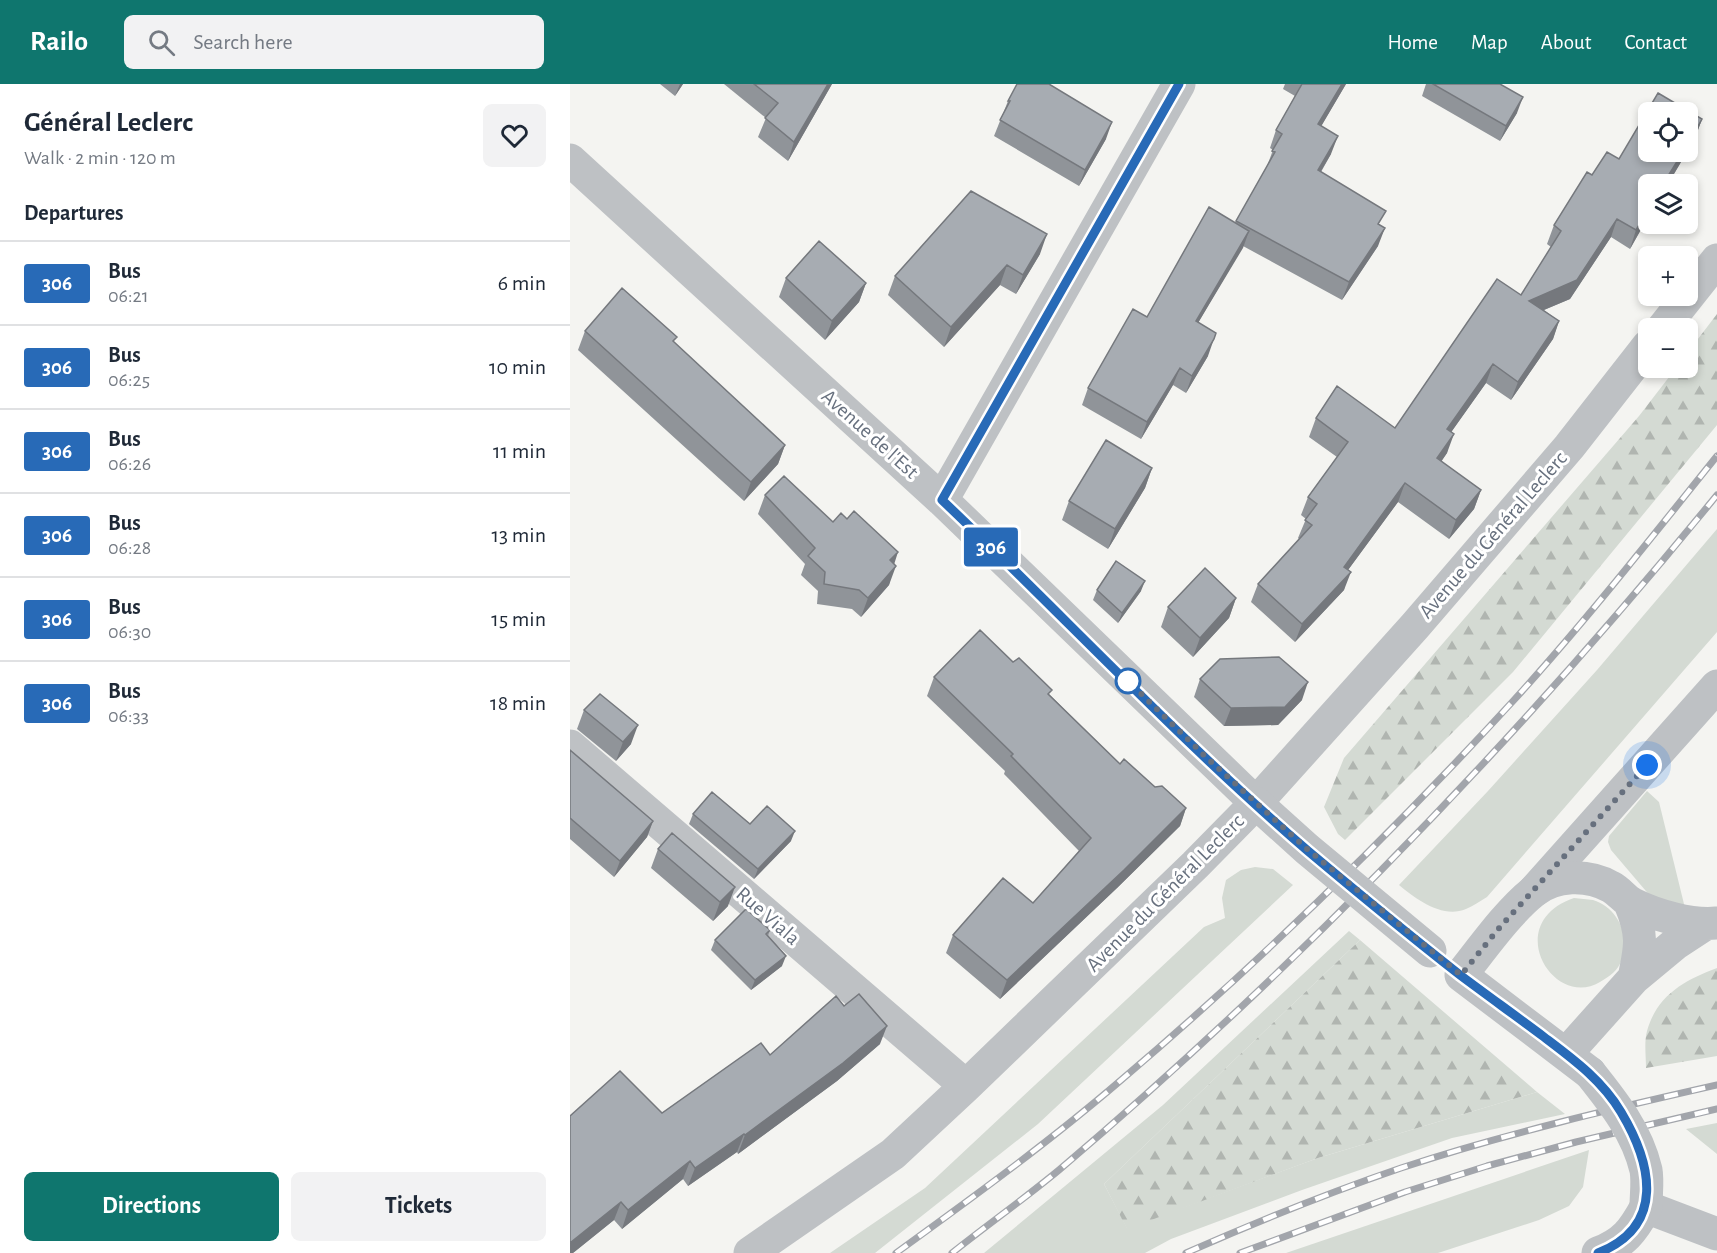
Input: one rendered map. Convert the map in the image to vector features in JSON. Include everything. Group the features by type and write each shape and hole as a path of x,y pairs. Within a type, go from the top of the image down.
{"street":[{"path":"942,500 1179,84"},
{"name":"Avenue de l'Est","path":"570,160 942,500 1256,803 1307,849 1430,951 1578,1064 1620,1110 1635,1138 1646,1172 1646,1207"},
{"path":"1671,318 1717,260"},
{"name":"Avenue du Général Leclerc","path":"750,1253 893,1154 1187,873 1256,803 1430,608 1569,447 1638,359"},
{"path":"1461,975 1500,927 1717,686"},
{"name":"Rue Viala","path":"570,746 966,1086"},
{"path":"1534,891 1559,879 1591,879 1613,888 1630,903 1654,913 1710,924"},
{"path":"1630,903 1638,922 1641,941 1634,978"},
{"path":"1578,1064 1634,978 1674,944 1710,924"},
{"path":"1598,1253 1614,1247 1633,1231 1646,1207 1717,1234"}],"green space":[{"path":"1717,314 1717,425 1513,672 1345,840 1338,834 1324,807 1344,758 1639,416 1668,378 1698,378 1698,339"},
{"path":"1717,529 1717,632 1487,897 1466,909 1448,911 1430,906 1399,885 1597,670"},
{"path":"1647,791 1659,802 1684,904 1681,910 1651,897 1611,850 1608,842 1609,836"},
{"path":"1255,867 1273,869 1293,885 1038,1124 875,1253 830,1253 925,1188 1204,927 1225,918 1222,898 1226,880 1241,870"},
{"path":"1574,898 1593,900 1609,909 1620,924 1625,941 1622,959 1616,970 1600,982 1582,987 1566,984 1552,974 1542,960 1538,943 1541,926 1552,910"},
{"path":"1349,931 1360,940 1104,1184 1127,1228 1318,1158 1537,1092 1565,1114 1452,1138 1302,1190 1171,1239 1145,1253 984,1253 1163,1105"},
{"path":"1360,940 1537,1092 1318,1158 1127,1229 1104,1184"},
{"path":"1717,968 1717,1056 1646,1068 1647,1031 1652,1018 1665,998 1683,984"},
{"path":"1717,1123 1717,1154 1686,1129"},
{"path":"1589,1150 1583,1187 1569,1206 1539,1220 1438,1253 1286,1253"}],"building":[{"path":"754,84 828,84 794,142 765,118 778,103"},
{"path":"1017,84 1049,84 1112,122 1085,170 1000,120"},
{"path":"1302,84 1342,84 1318,124 1338,136 1318,170 1386,211 1378,224 1385,228 1349,282 1236,221 1275,152 1272,151 1282,134 1276,130"},
{"path":"1433,84 1500,84 1523,97 1506,126"},
{"path":"1658,93 1673,102 1653,102"},
{"path":"1638,127 1638,162 1677,162 1669,174 1638,174 1638,227 1636,230 1617,219 1577,280 1529,301 1559,321 1518,382 1493,364 1447,429 1454,434 1437,458 1481,490 1456,520 1405,483 1344,567 1351,572 1302,624 1258,584 1312,525 1305,520 1317,504 1308,497 1348,442 1316,418 1337,386 1395,428 1497,279 1521,295 1561,231 1554,225 1587,172 1592,175 1607,152 1619,159"},
{"path":"971,191 1047,234 1023,275 1007,265 951,327 895,276"},
{"path":"1209,207 1249,231 1196,321 1216,333 1214,339 1192,376 1180,368 1147,422 1088,388 1133,309 1147,317"},
{"path":"819,241 866,283 832,321 786,278"},
{"path":"622,288 677,337 673,341 785,445 751,482 585,331"},
{"path":"1106,440 1152,468 1115,529 1069,501"},
{"path":"784,476 833,522 841,513 847,519 854,511 898,552 890,560 896,566 868,598 859,590 824,584 825,572 808,556 815,548 765,495"},
{"path":"1116,561 1145,581 1122,613 1097,590"},
{"path":"1205,568 1236,598 1200,638 1168,607"},
{"path":"980,630 1013,662 1019,658 1052,690 1048,694 1120,764 1124,759 1155,787 1162,786 1186,808 1007,980 953,935 1003,878 1033,903 1091,838 1011,756 1013,754 934,677"},
{"path":"1279,657 1308,682 1285,707 1231,708 1200,679 1220,659"},
{"path":"600,694 638,725 623,742 584,710"},
{"path":"570,750 653,821 620,861 570,818"},
{"path":"712,792 750,824 767,806 795,831 758,869 693,814"},
{"path":"672,833 735,887 720,902 658,849"},
{"path":"746,909 770,930 766,934 786,956 755,980 715,940"},
{"path":"859,994 887,1026 843,1063 745,1135 695,1168 690,1161 628,1210 621,1202 570,1243 570,1116 620,1071 662,1113 761,1043 770,1055 836,996 844,1006"}],"railway":[{"path":"896,1253 1093,1104 1223,991 1323,896 1514,700 1617,580 1717,456"},
{"path":"952,1253 1059,1170 1235,1013 1320,931 1485,762 1564,675 1717,495"},
{"path":"1186,1253 1319,1198 1401,1168 1558,1123 1717,1085"},
{"path":"1240,1253 1405,1192 1487,1166 1576,1142 1717,1109"}],"bus line":[{"name":"306","path":"1179,84 942,500 1207,758 1307,849 1430,951 1590,1073 1620,1110 1635,1138 1646,1172 1646,1207 1633,1231 1614,1247 1598,1253"}],"route":[{"path":"1128,681 1207,758 1307,849 1461,975 1500,927 1647,765"}]}
